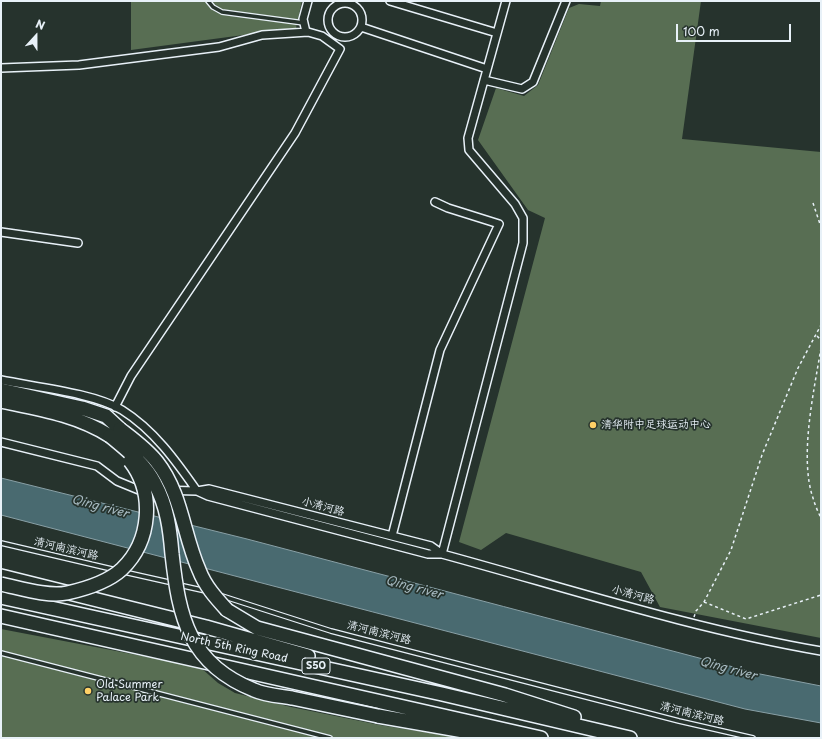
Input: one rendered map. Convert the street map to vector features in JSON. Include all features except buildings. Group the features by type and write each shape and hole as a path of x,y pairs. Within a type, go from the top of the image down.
{"highway":[{"path":"1,390 82,408 106,416 140,444 157,462 170,484 180,507 199,570 211,592 226,610 257,628 504,695 643,738"},
{"path":"1,401 59,413 100,430 110,436 139,461 155,484 164,505 170,528 178,603 186,626 197,648 227,678 255,691 378,716 504,738"},
{"path":"1,584 36,592 65,594 98,584 122,569 137,549 145,530 147,506 143,489 133,465 110,436"},
{"path":"1,576 206,627 442,694"},
{"name":"North 5th Ring Road","path":"1,597 442,694 630,738"},
{"name":"North 5th Ring Road","path":"1,617 541,738"}],"street":[{"path":"306,32 303,19 308,1"},
{"path":"390,1 497,33"},
{"path":"442,554 523,243 523,218 515,204 469,150 468,138 506,1"},
{"path":"484,80 522,89 533,82 566,1"},
{"path":"352,2 360,11 363,21 361,27 354,35 343,37 332,31 329,26 329,14 336,5 352,2"},
{"path":"361,27 487,69"},
{"path":"1,68 79,65 219,47 262,35 306,32 322,36 340,50"},
{"path":"115,407 132,376 295,133 340,50 343,37"},
{"path":"392,536 440,350 499,224 448,208 435,202"},
{"path":"1,232 78,243"},
{"path":"1,380 90,398 115,407 136,420 153,435 175,459 197,491"},
{"name":"小清河路","path":"1,442 98,466 116,482 139,490 197,491 209,489 431,546 442,554"},
{"name":"小清河路","path":"197,491 208,496 428,554 442,554 692,623 821,651"}],"lane":[{"path":"208,1 213,7 222,12 304,23"},
{"name":"清河南滨河路","path":"1,543 206,591 331,631 679,721 753,738"},
{"path":"1,653 330,738"}],"path":[{"path":"814,203 821,227"},
{"path":"692,623 696,610 704,602 731,550 762,455 798,368 821,325"},
{"path":"817,335 821,340"},
{"path":"821,348 812,402 807,460 812,497 821,518"},
{"path":"704,602 746,619 818,597 821,594"}],"green space":[{"path":"131,1 302,1 296,28 131,50"},
{"path":"601,1 701,1 682,139 821,152 821,638 660,607 641,572 506,533 481,550 459,542 545,218 528,210 478,140 496,88 524,96 538,85 569,8 579,4 600,6"},
{"name":"Old Summer Palace Park","path":"1,629 200,667 218,683 235,693 291,707 380,725 461,738 1,738"}],"water":[{"name":"Qing river","path":"1,478 247,539 760,674 821,686 821,723 745,709 1,515"}],"place":[{"name":"清华附中足球运动中心","path":"593,425"},
{"name":"Old Summer Palace Park","path":"88,691"}]}
